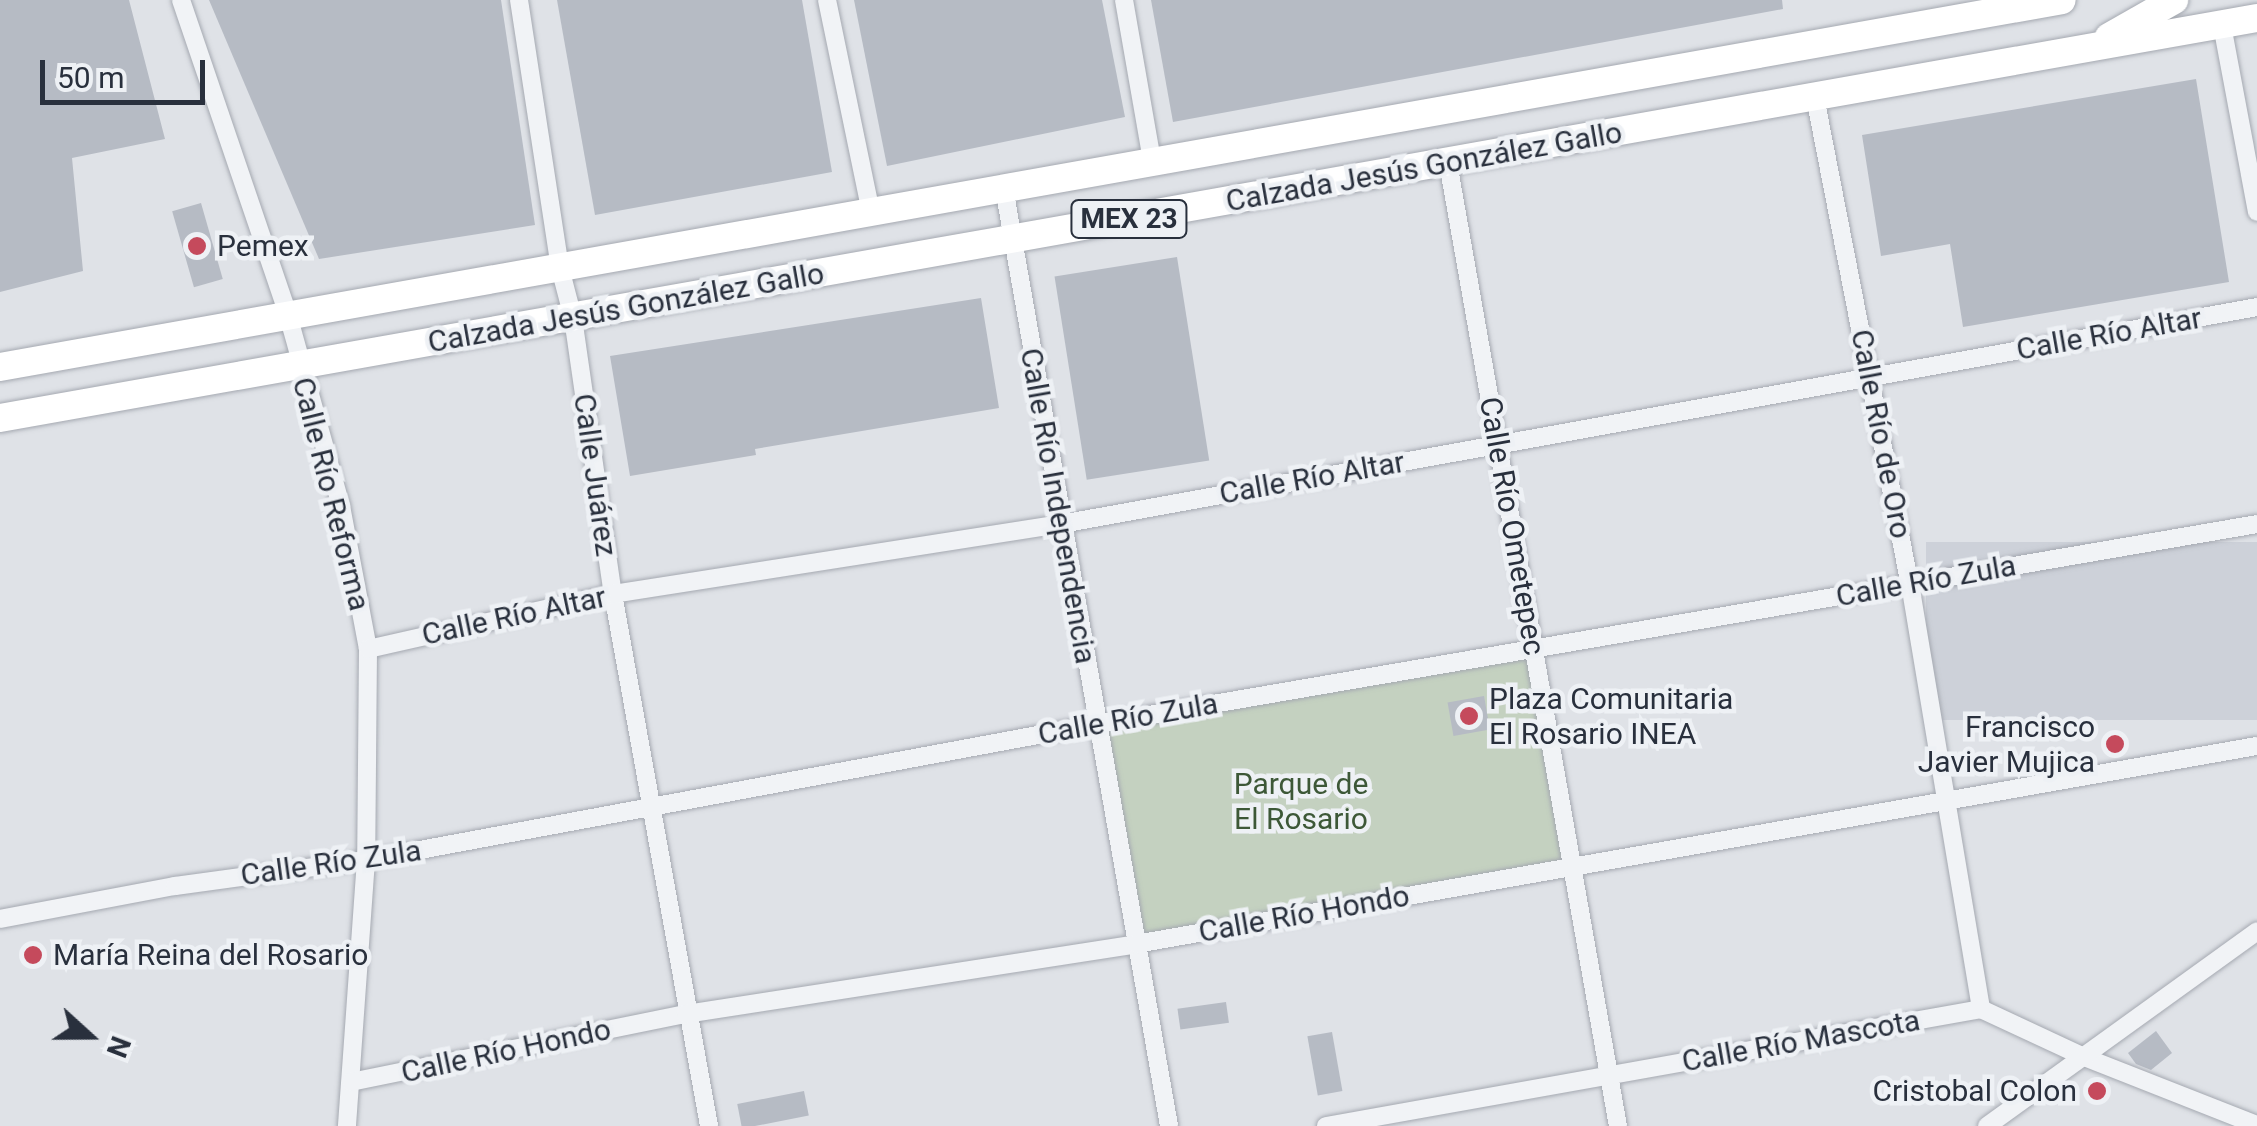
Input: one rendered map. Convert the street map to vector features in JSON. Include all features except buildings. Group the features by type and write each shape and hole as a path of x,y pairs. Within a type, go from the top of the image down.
{"main road":[{"name":"Calzada Jesús González Gallo","path":"0,367 2062,0"},
{"path":"2095,46 2174,0"},
{"name":"Calzada Jesús González Gallo","path":"0,418 2257,18"}],"street":[{"name":"Calle Río Reforma","path":"182,0 288,315 298,364 341,506 368,648 366,860 347,1126"},
{"name":"Calle Juárez","path":"519,0 560,268 573,318 612,594 709,1126"},
{"path":"826,0 871,212"},
{"path":"1124,0 1152,160"},
{"path":"2222,26 2257,212"},
{"name":"Calle Río de Oro","path":"1816,96 1910,584 1981,1009"},
{"name":"Calle Río Ometepec","path":"1448,163 1618,1126"},
{"name":"Calle Río Independencia","path":"1004,188 1168,1126"},
{"name":"Calle Río Altar","path":"368,648 612,594 1061,524 2257,307"},
{"name":"Calle Río Zula","path":"0,918 175,886 366,860 1097,724 2257,524"},
{"name":"Calle Río Hondo","path":"351,1082 686,1014 1136,944 2257,746"},
{"path":"1987,1126 2257,931"},
{"path":"1981,1009 2084,1057 2257,1125"},
{"name":"Calle Río Mascota","path":"1326,1126 1981,1009"}],"shaded area":[{"path":"1926,542 2257,542 2257,720 1926,720"}],"green space":[{"name":"Parque de El Rosario","path":"1529,656 1565,862 1141,937 1105,731"}],"place":[{"name":"Pemex","path":"197,246"},
{"name":"Plaza Comunitaria El Rosario INEA","path":"1469,716"},
{"name":"Francisco Javier Mujica","path":"2115,744"},
{"name":"María Reina del Rosario","path":"33,955"},
{"name":"Cristobal Colon","path":"2097,1091"}]}
